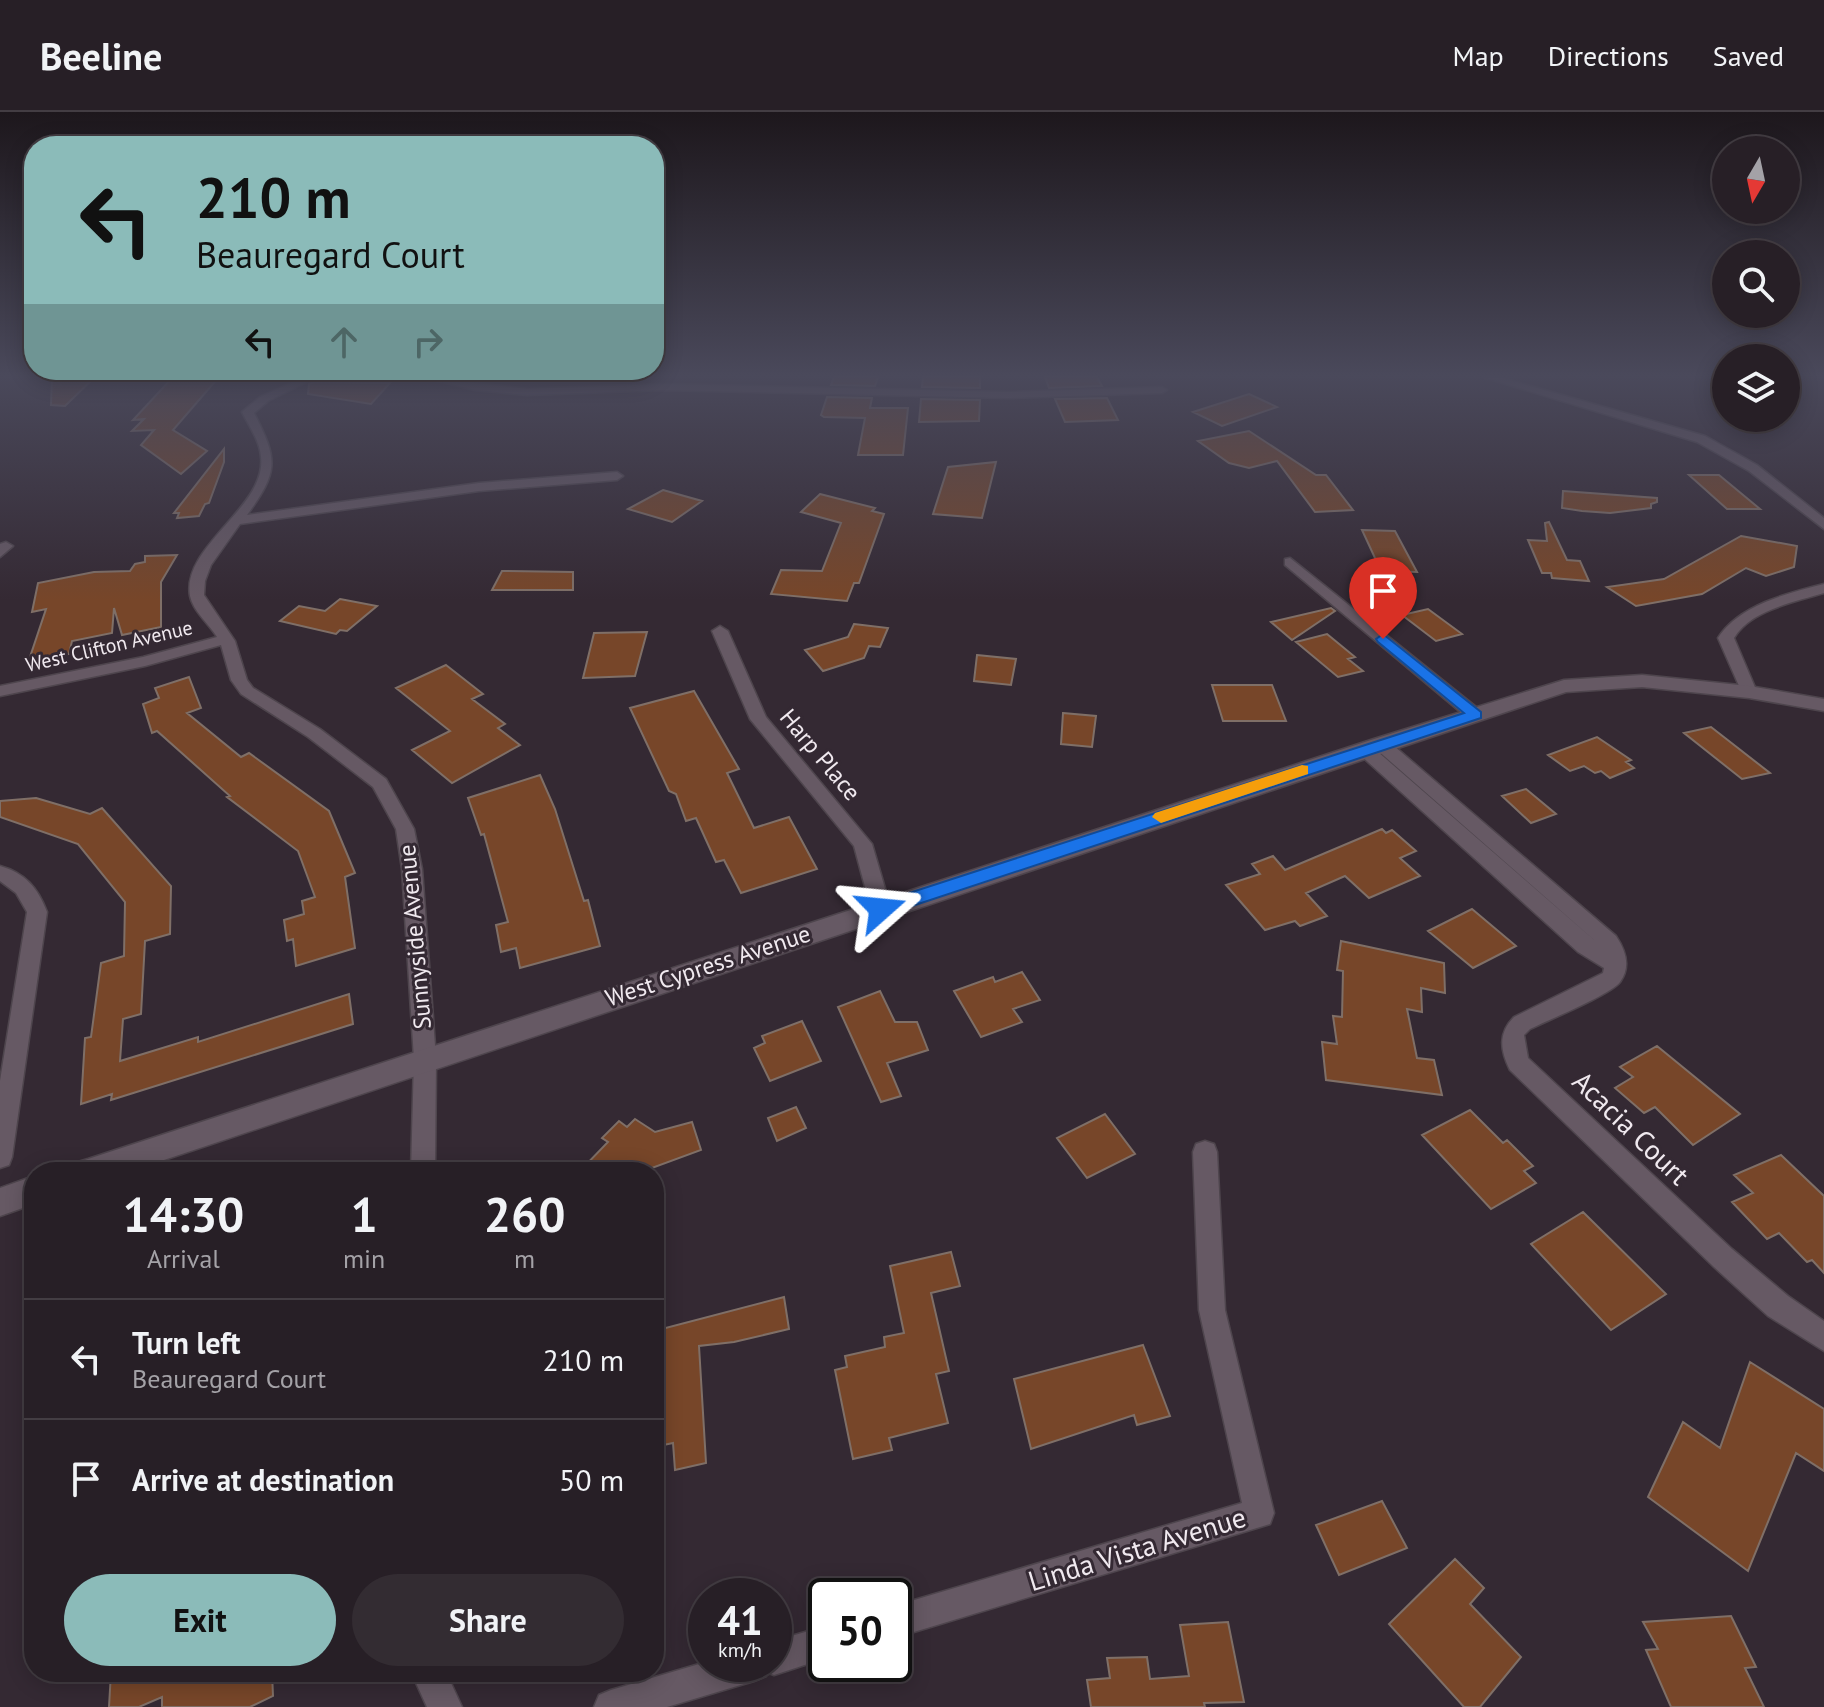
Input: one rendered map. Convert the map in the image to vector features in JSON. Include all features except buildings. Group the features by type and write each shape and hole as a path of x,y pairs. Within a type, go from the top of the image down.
{"main road":[{"name":"West Cypress Avenue","path":"118,1162 1372,746 1564,686 1642,681 1749,692 1824,705"},
{"path":"0,1202 24,1194"}],"street":[{"name":"Sunnyside Avenue","path":"265,451 267,477 234,521 198,578 197,595 226,639 240,684 314,733 380,783 405,829 412,869 425,1059 423,1162"},
{"path":"1725,451 1817,512 1824,525"},
{"path":"234,521 479,487 617,476"},
{"path":"1290,562 1475,715"},
{"path":"1749,692 1726,638 1729,628 1742,619 1824,588"},
{"name":"Harp Place","path":"720,631 758,719 863,844 881,909"},
{"name":"West Clifton Avenue","path":"0,691 145,661 226,639"},
{"path":"1372,746 1504,849 1610,941 1617,966"},
{"path":"1372,746 1484,856 1585,946 1617,966"},
{"path":"1484,856 1504,849"},
{"path":"0,873 15,879 31,896 37,912 0,1157"},
{"name":"Acacia Court","path":"1617,966 1611,979 1522,1023 1513,1032 1513,1048 1518,1063 1723,1258 1778,1306 1824,1337"},
{"name":"Linda Vista Avenue","path":"912,1617 1259,1513 1212,1310 1205,1152"},
{"path":"433,1682 445,1707"},
{"path":"611,1707 694,1682"}],"slow traffic":[{"path":"1161,817 1302,770"}],"route":[{"path":"881,909 1475,715 1383,639"}]}
